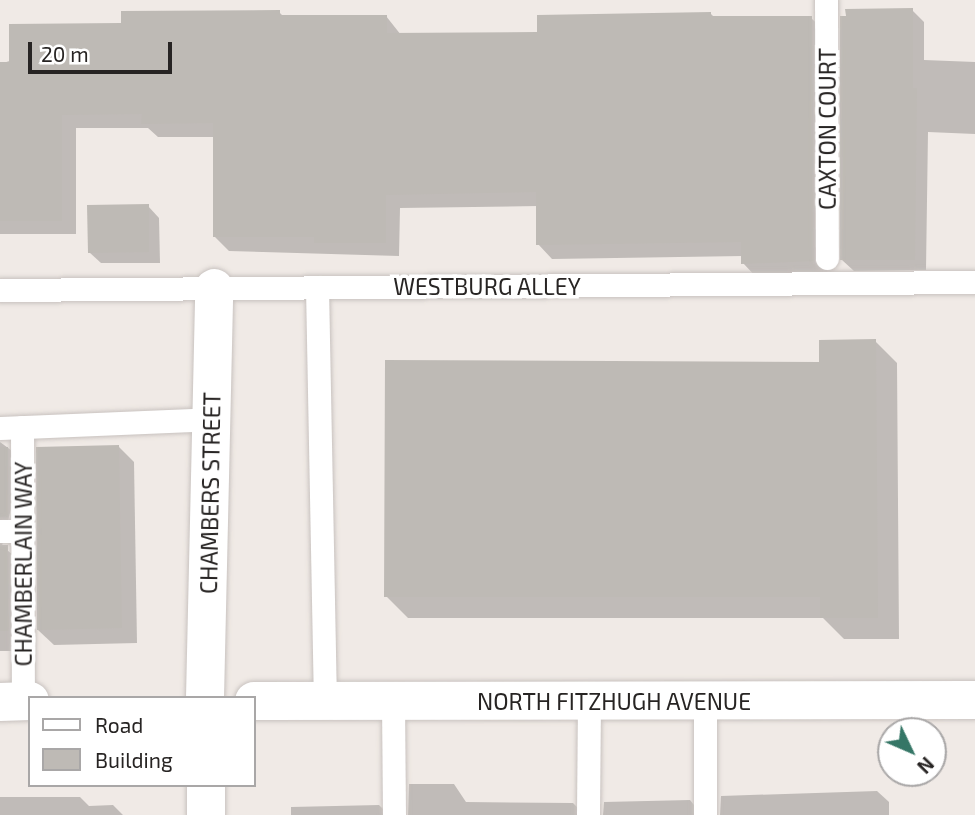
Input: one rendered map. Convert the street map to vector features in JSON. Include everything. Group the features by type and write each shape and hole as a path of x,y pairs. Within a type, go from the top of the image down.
{"street":[{"name":"CHAMBERS STREET","path":"205,696 214,288"},
{"name":"NORTH FITZHUGH AVENUE","path":"256,701 975,699"},
{"path":"206,787 206,815"}],"lane":[{"name":"CAXTON COURT","path":"827,0 827,258"},
{"name":"WESTBURG ALLEY","path":"0,290 975,282"},
{"path":"317,287 325,701"},
{"path":"11,427 211,419"},
{"name":"CHAMBERLAIN WAY","path":"11,427 11,531 18,702"},
{"path":"393,701 394,815"},
{"path":"587,815 589,701"},
{"path":"705,701 705,815"}],"building":[{"path":"913,8 913,88 917,88 915,260 840,260 840,16 846,16 845,9"},
{"path":"280,10 280,15 387,15 387,33 537,32 537,15 711,12 711,16 812,16 814,261 741,264 741,242 536,245 536,192 386,195 386,243 314,243 314,237 213,237 213,123 141,124 142,114 62,115 62,221 0,221 0,62 9,62 9,24 121,23 121,11"},
{"path":"149,204 149,252 88,253 87,205"},
{"path":"876,339 878,618 820,618 820,597 384,597 385,360 819,362 819,340"},
{"path":"119,445 122,628 37,630 36,447"},
{"path":"0,447 8,447 8,517 0,517"},
{"path":"0,545 8,545 9,631 0,631"}]}
